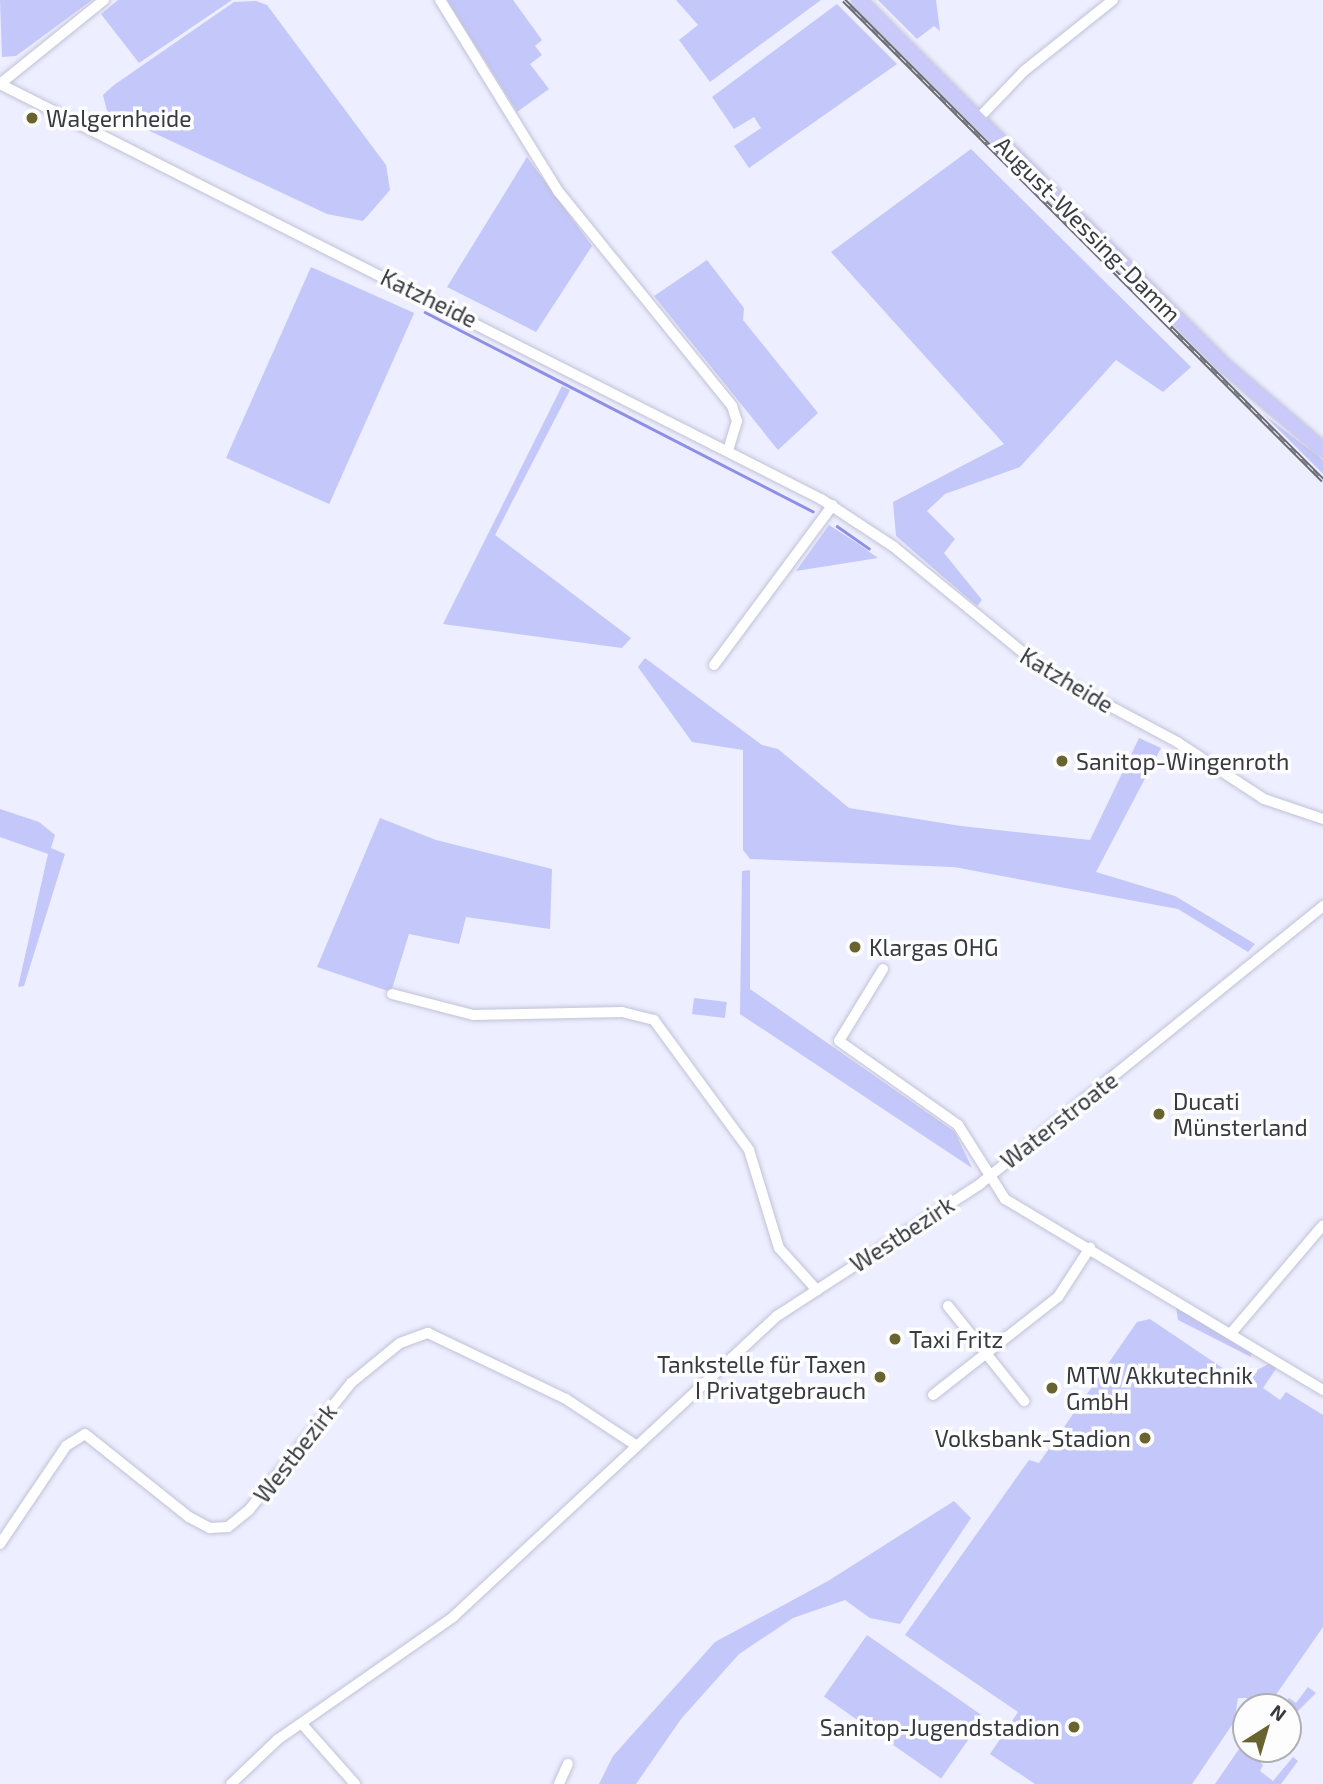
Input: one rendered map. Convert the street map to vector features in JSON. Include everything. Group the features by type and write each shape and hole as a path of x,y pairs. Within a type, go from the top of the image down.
{"main road":[{"name":"August-Wessing-Damm","path":"859,0 1233,374 1323,450"}],"street":[{"path":"0,84 104,0"},
{"path":"440,0 558,191 732,406 737,421 727,450"},
{"path":"978,119 1024,71 1113,0"},
{"name":"Katzheide","path":"0,84 833,505 1048,673 1177,742 1264,799 1323,819"},
{"path":"714,665 833,505"},
{"name":"Waterstroate","path":"883,969 839,1041 958,1125 988,1177 1323,906"},
{"path":"392,994 473,1015 622,1012 654,1020 749,1150 779,1248 817,1290"},
{"path":"988,1177 1005,1199 1232,1332 1323,1390"},
{"name":"Westbezirk","path":"231,1784 302,1724 453,1617 634,1444 767,1324 988,1177"},
{"path":"1232,1332 1323,1225"},
{"path":"933,1395 1065,1289 1090,1248"},
{"path":"948,1306 1024,1401"},
{"name":"Westbezirk","path":"0,1544 66,1447 85,1434 189,1517 209,1528 228,1527 249,1510 351,1383 400,1343 428,1334 566,1399 634,1444"},
{"path":"302,1724 355,1784"},
{"path":"559,1784 568,1764"}],"shaded area":[{"path":"0,0 92,0 16,56 2,57"},
{"path":"118,0 232,0 139,63 101,14"},
{"path":"447,0 513,0 542,40 535,46 542,55 530,64 549,89 517,112"},
{"path":"676,0 821,0 710,82 679,40 698,25"},
{"path":"878,0 936,0 940,31 934,26 917,39"},
{"path":"256,1 267,5 386,165 390,190 363,221 327,214 107,111 103,95 114,85 234,2"},
{"path":"837,4 897,64 749,168 734,146 761,128 754,117 734,129 712,97"},
{"path":"971,149 1191,367 1163,392 1116,360 1020,467 945,494 927,511 955,539 944,553 982,600 977,606 896,536 893,502 1004,444 831,252"},
{"path":"527,157 592,246 536,332 447,287"},
{"path":"707,260 744,308 743,320 818,413 778,450 654,296"},
{"path":"311,267 414,313 329,504 226,458"},
{"path":"562,386 570,390 495,535 631,638 622,648 443,624"},
{"path":"1263,414 1323,460 1323,474"},
{"path":"829,525 857,543 878,558 796,571"},
{"path":"645,658 762,745 778,749 849,808 961,826 1090,840 1139,738 1161,748 1096,872 1175,896 1255,944 1248,952 1178,909 954,867 750,859 743,850 743,750 692,742 638,667"},
{"path":"0,809 39,822 55,835 51,848 65,854 24,986 18,987 48,854 0,837"},
{"path":"380,818 436,840 552,869 550,929 466,917 459,944 409,934 391,992 317,967"},
{"path":"750,870 750,989 955,1132 972,1168 740,1014 742,871"},
{"path":"694,998 727,1002 725,1018 692,1014"},
{"path":"1176,1307 1252,1351 1251,1357 1178,1320"},
{"path":"1150,1319 1227,1371 1246,1376 1272,1362 1278,1366 1263,1388 1280,1400 1286,1392 1323,1415 1323,1627 1277,1693 1232,1693 1232,1725 1192,1784 1035,1784 990,1754 1018,1712 905,1635 1029,1460 1039,1463 1137,1322"},
{"path":"954,1501 971,1518 900,1624 870,1618 845,1600 793,1618 739,1654 681,1719 636,1784 599,1784 613,1756 715,1642 828,1581"},
{"path":"867,1635 984,1717 941,1778 824,1696"},
{"path":"1308,1687 1316,1693 1302,1707 1302,1695"},
{"path":"1232,1759 1232,1763 1261,1763 1263,1765 1260,1771 1273,1781 1288,1763 1297,1763 1281,1784 1215,1784"}],"waterway":[{"path":"425,312 813,511"},
{"path":"837,526 869,548"}],"railway":[{"path":"844,0 1323,480"}],"place":[{"name":"Walgernheide","path":"32,118"},
{"name":"Sanitop-Wingenroth","path":"1062,761"},
{"name":"Klargas OHG","path":"855,947"},
{"name":"Ducati Münsterland","path":"1159,1114"},
{"name":"Taxi Fritz","path":"895,1339"},
{"name":"Tankstelle für Taxen I Privatgebrauch","path":"880,1377"},
{"name":"MTW Akkutechnik GmbH","path":"1052,1388"},
{"name":"Volksbank-Stadion","path":"1145,1438"},
{"name":"Sanitop-Jugendstadion","path":"1074,1727"}]}
